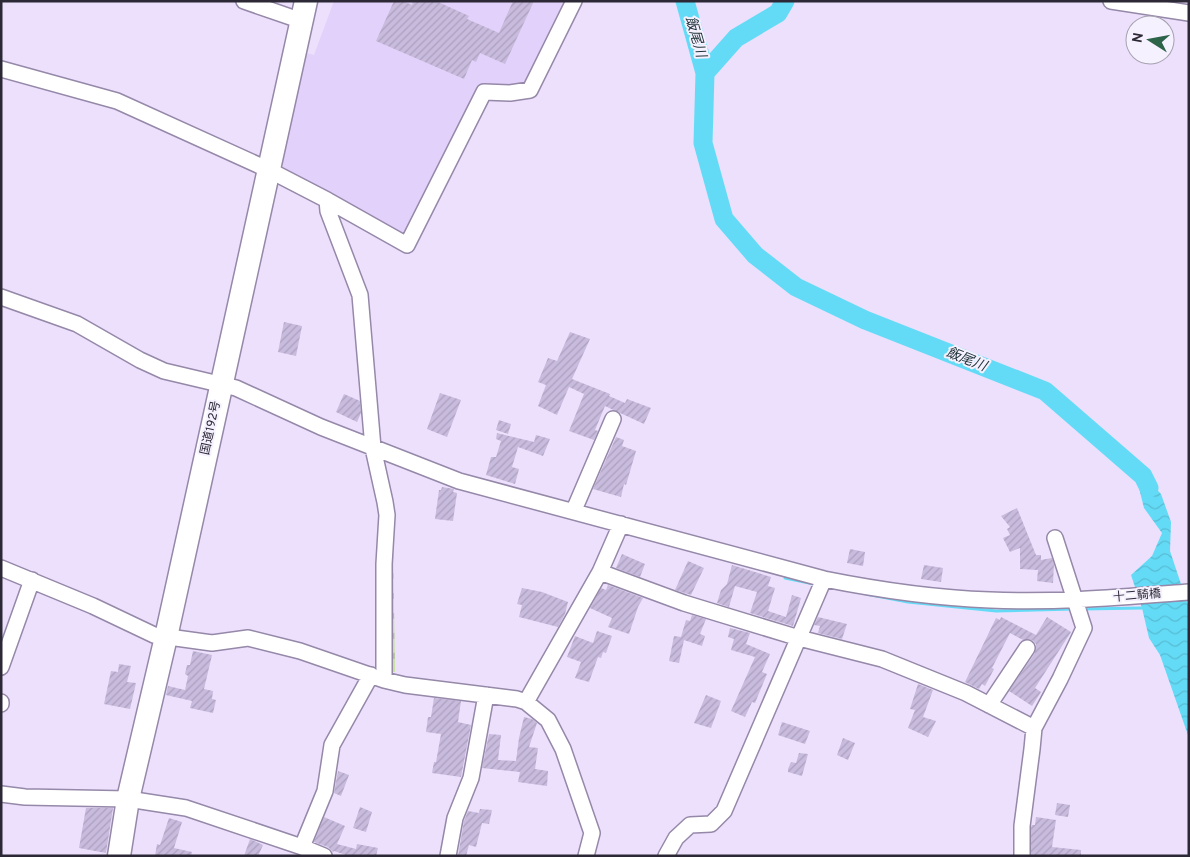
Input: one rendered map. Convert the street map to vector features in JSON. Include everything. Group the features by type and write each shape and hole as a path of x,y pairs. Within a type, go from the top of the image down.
{"highway":[{"name":"国道192号","path":"119,856 128,799 166,637 220,384 304,11"}],"street":[{"path":"244,1 304,11"},
{"path":"1,69 117,101 269,170 407,245 484,92 510,93 530,90 574,1"},
{"path":"1111,1 1189,13"},
{"path":"303,850 325,791 332,745 378,677 387,515 373,448 360,294 328,211 327,200"},
{"name":"十二騎橋","path":"1,296 77,324 140,360 164,371 236,388 321,427 459,480 574,510 822,583 924,596 1079,605 1189,592"},
{"path":"574,510 613,419"},
{"path":"526,702 600,572 621,524"},
{"path":"1022,856 1022,826 1034,728 1084,628 1079,605 1055,538"},
{"path":"1,568 93,606 154,635 212,643 248,638 300,651 405,685 526,702 548,720 563,749 592,833 586,856"},
{"path":"600,572 684,603 799,638 882,659 966,693 1034,728"},
{"path":"1,667 32,580"},
{"path":"666,856 676,838 690,825 711,824 724,811 822,583"},
{"path":"989,705 1027,648"},
{"path":"448,856 455,818 471,778 486,695"},
{"path":"1,794 25,797 128,799 186,808 324,856"}],"shaded area":[{"path":"334,1 569,1 527,82 512,86 481,84 409,231 398,234 284,176 282,159 306,53 314,55"}],"green space":[{"path":"389,538 393,544 395,672 388,671"}],"water":[{"path":"1133,464 1161,494 1171,522 1170,551 1189,608 1189,738 1160,655 1149,638 1142,608 1131,575 1152,556 1162,533 1144,508"}],"building":[{"path":"394,1 403,1 412,5 413,1 436,1 469,16 467,19 499,33 513,1 534,1 505,64 480,53 476,62 472,60 464,79 376,41"},
{"path":"284,322 302,326 296,356 278,352"},
{"path":"570,332 590,339 572,379 610,394 609,396 625,403 627,399 651,408 644,424 605,406 595,430 598,431 594,440 569,431 584,394 569,387 557,415 538,406 546,385 538,382 548,358 557,361"},
{"path":"440,393 461,400 447,437 427,429"},
{"path":"344,394 360,401 361,413 357,422 336,412"},
{"path":"499,420 511,424 508,434 496,430"},
{"path":"497,433 534,442 536,435 550,439 543,456 518,447 512,467 519,469 515,484 486,475 491,457 496,457 501,441 496,439"},
{"path":"616,437 624,440 622,446 636,451 621,497 593,489"},
{"path":"442,487 454,489 453,492 457,493 453,521 435,519 439,490"},
{"path":"1017,508 1036,555 1041,555 1041,560 1052,558 1054,564 1053,583 1037,581 1038,570 1020,569 1020,548 1010,552 1003,538 1010,535 1007,529 1010,527 1001,516"},
{"path":"850,549 865,552 863,566 847,563"},
{"path":"622,554 645,564 640,577 616,568"},
{"path":"688,561 704,568 691,595 675,590"},
{"path":"732,565 771,577 768,586 775,588 768,611 786,617 792,595 801,598 793,626 750,613 757,592 735,586 729,607 717,603 721,590 727,584"},
{"path":"924,565 943,568 941,582 921,579"},
{"path":"608,585 643,598 629,634 608,627 612,618 590,608 601,588 606,590"},
{"path":"522,588 542,592 568,602 565,614 558,627 519,617 522,605 517,604"},
{"path":"692,615 706,619 700,634 705,636 702,646 684,640 679,663 669,661 674,636 681,637 686,620 690,621"},
{"path":"818,617 847,624 842,639 818,633 820,626 814,625"},
{"path":"1001,617 1036,635 1047,617 1071,632 1035,688 1041,692 1032,706 1009,691 1035,653 1036,644 1032,640 1023,640 1010,633 985,686 982,684 979,689 965,682 996,618 1000,620"},
{"path":"730,628 750,633 746,644 770,654 762,672 767,674 755,703 752,702 745,717 731,711 755,657 731,650 734,639 728,637"},
{"path":"597,631 612,636 606,653 603,652 601,658 598,657 589,682 575,678 581,662 567,657 575,636 593,643"},
{"path":"193,651 212,655 204,689 213,691 212,699 216,700 213,713 190,708 192,701 166,695 168,686 185,690 188,676 185,674 187,665 190,665"},
{"path":"119,664 131,666 127,682 136,683 130,709 104,704 111,671 118,672"},
{"path":"918,684 933,690 923,717 936,721 928,737 908,728 915,710 910,709"},
{"path":"706,695 721,701 711,728 694,723"},
{"path":"434,698 461,701 458,722 471,725 461,777 432,773 441,734 426,732"},
{"path":"524,717 532,719 537,723 529,747 538,748 535,769 548,771 547,786 518,782 520,772 482,768 489,734 501,735 498,760 516,761"},
{"path":"782,722 810,731 805,744 778,735"},
{"path":"843,738 855,743 848,760 837,755"},
{"path":"799,753 808,754 802,776 788,772 791,762 796,763"},
{"path":"338,771 349,775 341,796 334,793"},
{"path":"1057,803 1070,805 1068,817 1055,815"},
{"path":"360,807 372,812 366,832 353,828"},
{"path":"86,808 113,808 106,853 79,848"},
{"path":"480,809 492,810 489,824 482,823 476,847 469,845 466,856 458,856 464,821 468,811 479,813"},
{"path":"324,817 345,826 337,844 356,849 357,844 378,848 376,856 349,856 333,852 328,847 314,842"},
{"path":"1036,817 1056,820 1052,847 1081,850 1081,856 1031,856 1031,827 1035,825"},
{"path":"169,818 182,822 174,848 192,852 191,856 155,856 157,844 160,845"},
{"path":"250,839 263,845 258,856 244,856"}],"waterway":[{"name":"飯尾川","path":"685,1 705,73 703,143 724,219 755,255 796,287 865,320 1045,391 1143,476 1149,488"},
{"name":"飯尾川","path":"705,73 736,38 778,13 785,1"},
{"path":"785,578 814,584"},
{"path":"866,594 908,602 996,611 1074,609"},
{"path":"1083,609 1142,608"}]}
